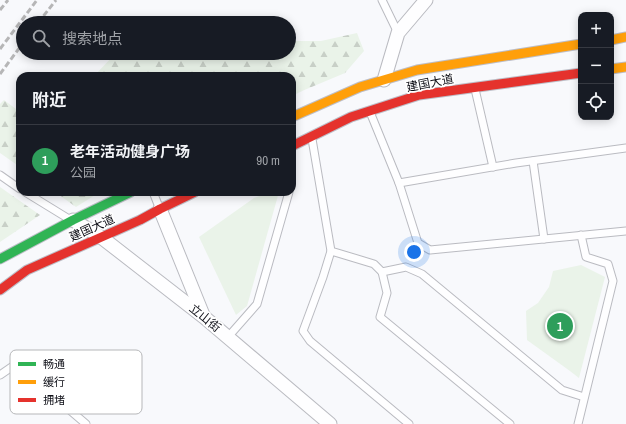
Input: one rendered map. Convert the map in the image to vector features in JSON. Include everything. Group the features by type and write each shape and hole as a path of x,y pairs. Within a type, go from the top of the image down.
{"highway":[{"path":"614,39 626,37"},
{"name":"建国大道","path":"296,115 360,87 417,70 578,44"},
{"path":"614,69 626,67"},
{"name":"建国大道","path":"296,146 351,117 419,95 578,73"},
{"name":"建国大道","path":"0,259 73,220 123,196"},
{"name":"建国大道","path":"0,290 27,270 140,220 188,196"}],"street":[{"path":"384,80 398,33 426,0"},
{"path":"160,209 204,317"},
{"name":"立山街","path":"73,220 101,237 204,317 330,424"}],"lane":[{"path":"382,0 398,33"},
{"path":"474,87 493,167"},
{"path":"370,111 399,183 418,243 430,250 626,231"},
{"path":"312,136 331,251 303,331 310,341 409,424"},
{"path":"399,183 493,167 626,148"},
{"path":"533,161 544,239"},
{"path":"0,175 16,186"},
{"path":"32,196 73,220"},
{"path":"155,196 160,209"},
{"path":"228,337 257,304 288,196"},
{"path":"578,424 613,281 608,264 586,256 582,235"},
{"path":"331,251 374,264 382,272 387,293 380,317 510,424"},
{"path":"382,272 406,267 422,274 562,390 584,397"},
{"path":"0,375 10,368"},
{"path":"74,414 86,424"}],"green space":[{"path":"357,33 364,51 345,73 296,94 296,72 98,72 109,60 296,60 296,41 321,41"},
{"path":"4,100 16,109 16,164 0,153 0,104"},
{"path":"0,187 40,215 0,242"},
{"path":"61,196 94,196 76,207"},
{"path":"259,196 278,196 247,306 236,315 199,237 254,198"},
{"path":"581,265 605,277 579,378 527,340 526,311 538,303 549,287 553,271"}],"railway":[{"path":"0,10 8,0"},
{"path":"25,16 37,0"},
{"path":"43,16 56,0"},
{"path":"0,49 16,28"},
{"path":"0,74 16,52"}],"traffic: fast":[{"path":"0,259 73,220 123,196"}],"traffic: slow":[{"path":"614,39 626,37"},
{"path":"296,115 360,87 417,70 578,44"},
{"path":"614,69 626,67"}],"traffic: jam":[{"path":"296,144 351,117 419,95 578,73"},
{"path":"0,290 27,270 140,220 187,196"}],"place":[{"name":"老年活动健身广场","path":"560,326"}]}
